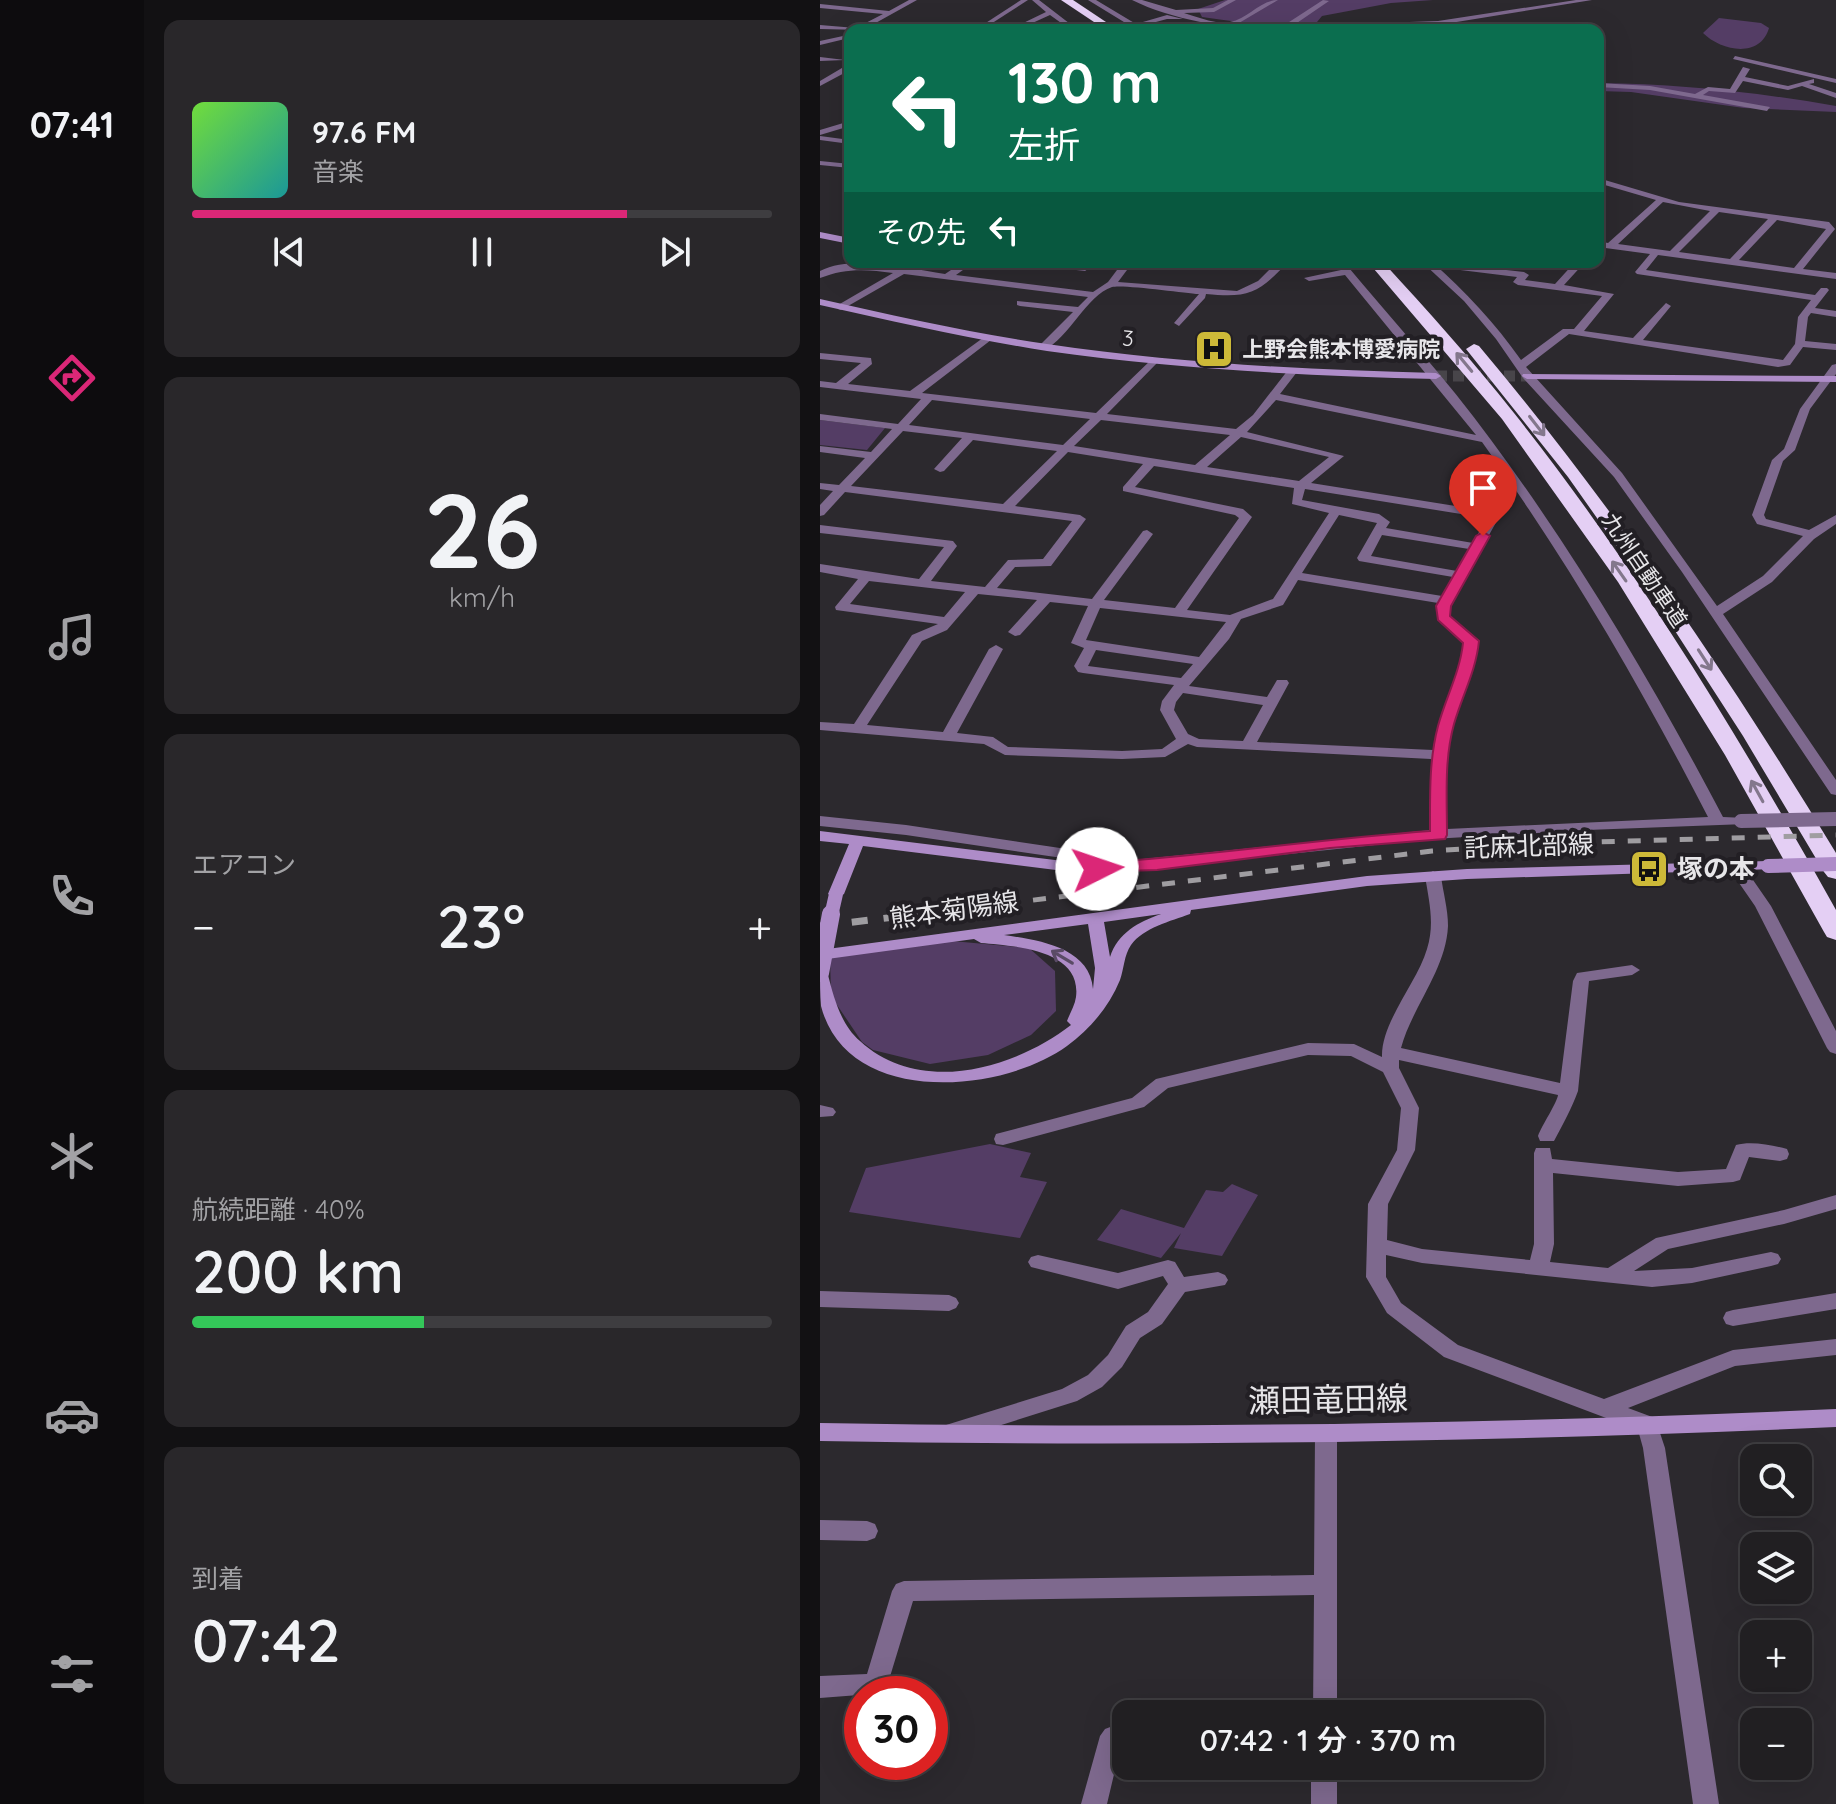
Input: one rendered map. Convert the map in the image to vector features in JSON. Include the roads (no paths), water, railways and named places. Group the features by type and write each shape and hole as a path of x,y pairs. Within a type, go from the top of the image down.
{"highway":[{"path":"1051,0 1088,24"},
{"path":"1066,0 1104,24"},
{"name":"九州自動車道","path":"1380,268 1480,382 1622,575 1737,756 1836,932"},
{"name":"九州自動車道","path":"1399,268 1498,377 1613,524 1767,756 1836,872"}],"main road":[{"path":"820,235 844,240"},
{"name":"3","path":"820,302 987,338 1153,361 1292,372 1436,376"},
{"path":"1524,371 1831,379"},
{"path":"820,836 1092,869"},
{"name":"託麻北部線","path":"858,840 836,894 820,974 826,1003 854,1046 895,1070 948,1077 998,1071 1042,1054 1080,1027 1094,1010 1111,981 1125,942 1141,929 1225,899"},
{"name":"託麻北部線","path":"1095,916 1367,881 1433,876 1836,864"},
{"path":"1094,1010 1103,968 1095,916"},
{"name":"熊本菊陽線","path":"820,955 1095,916"},
{"name":"託麻北部線","path":"951,936 1045,947 1073,963 1086,985 1086,1002 1073,1026 1058,1044"},
{"name":"瀬田竜田線","path":"820,1432 1079,1436 1326,1434 1836,1418"}],"street":[{"path":"889,0 912,1"},
{"path":"987,24 1025,0"},
{"path":"1035,0 1067,24"},
{"path":"1091,0 1131,24"},
{"path":"1135,0 1219,24"},
{"path":"1159,8 1183,0"},
{"path":"1174,13 1193,9 1214,10 1233,0"},
{"path":"1234,24 1275,0"},
{"path":"1410,24 1438,23 1589,0"},
{"path":"870,24 912,1"},
{"path":"1293,24 1326,1"},
{"path":"820,6 892,13"},
{"path":"1025,24 1051,12"},
{"path":"1149,24 1169,17 1195,24"},
{"path":"858,21 874,22"},
{"path":"820,27 844,32"},
{"path":"820,37 844,34"},
{"path":"820,43 844,35"},
{"path":"1735,58 1836,81"},
{"path":"820,59 841,60"},
{"path":"1696,96 1708,89 1732,91 1750,61"},
{"path":"820,84 844,70"},
{"path":"1741,78 1788,88 1821,78"},
{"path":"1802,84 1836,96"},
{"path":"1604,85 1650,88 1767,109"},
{"path":"820,121 844,124"},
{"path":"820,136 844,124"},
{"path":"820,136 844,141"},
{"path":"820,163 844,165"},
{"path":"1604,184 1662,199 1831,227 1796,271"},
{"path":"1611,245 1662,199"},
{"path":"1672,254 1717,209"},
{"path":"1732,262 1775,217"},
{"path":"1524,371 1559,335 1578,331 1691,351 1786,363 1800,344 1803,317 1835,275 1604,244"},
{"path":"1656,252 1638,276 1697,280 1819,298"},
{"path":"1697,280 1716,260"},
{"path":"820,266 832,269"},
{"path":"820,275 844,267"},
{"path":"891,268 1095,295"},
{"path":"948,276 960,268"},
{"path":"1044,347 1067,328 1080,310 1111,284 1123,268"},
{"path":"1111,284 1238,294 1261,283 1277,268"},
{"path":"1344,268 1486,440 1590,594 1668,723 1718,821"},
{"path":"1433,268 1467,299 1524,371 1618,475 1836,791"},
{"path":"1468,268 1524,275 1518,282 1609,294 1578,331"},
{"path":"1501,272 1505,268"},
{"path":"1557,287 1574,268"},
{"path":"1758,289 1774,268"},
{"path":"841,307 904,270"},
{"path":"1309,278 1347,272"},
{"path":"1179,323 1202,296"},
{"path":"1020,303 1080,310"},
{"path":"1637,340 1666,306"},
{"path":"1808,310 1836,314"},
{"path":"1691,351 1702,337"},
{"path":"912,395 987,338"},
{"path":"1800,344 1836,347"},
{"path":"820,356 867,360 839,386"},
{"path":"1006,508 1063,448 1101,417 1153,361"},
{"path":"1810,534 1761,521 1758,515 1778,460 1789,450 1805,409 1831,379 1836,367"},
{"path":"1198,469 1257,417 1292,372"},
{"path":"820,384 1238,433 1338,456 1300,486 1296,502 1380,518 1385,524 1363,558 1461,575"},
{"path":"1273,396 1486,440"},
{"path":"820,512 929,397"},
{"path":"820,417 1063,448 1300,486 1492,510 1492,519 1446,600 1443,617 1471,641 1469,661 1439,755 1439,835"},
{"path":"940,469 969,437"},
{"path":"820,449 875,456"},
{"path":"1152,461 1127,489 1239,512 1246,517 1180,611"},
{"path":"820,486 1080,519 1048,562 1012,563 939,629 917,638 858,728"},
{"path":"1185,740 1167,710 1169,701 1224,636 1234,619 1245,611 1273,606 1336,511"},
{"path":"1715,614 1736,596 1775,574 1810,534 1836,519"},
{"path":"820,529 949,544 951,546 922,584"},
{"path":"1380,531 1477,547"},
{"path":"1147,534 1097,601 1078,642 1091,647 1201,661"},
{"path":"820,568 922,584 1097,601 1234,619"},
{"path":"1295,576 1446,600"},
{"path":"866,577 841,607 948,621"},
{"path":"1015,632 1048,596"},
{"path":"1091,647 1081,666 1083,669 1270,702"},
{"path":"948,736 996,649"},
{"path":"1248,745 1282,683"},
{"path":"820,726 988,740 1005,751 1109,755 1165,753 1185,740 1439,755"},
{"path":"820,821 1087,857 1095,861 1092,869 1157,865 1330,843 1518,828 1836,819"},
{"path":"1736,867 1763,906 1836,1048"},
{"path":"1433,876 1440,932 1390,1060 1410,1108 1406,1150 1378,1204 1376,1277 1403,1317 1451,1351 1647,1424 1654,1448 1706,1804"},
{"path":"1538,1269 1544,1244 1544,1151 1555,1116 1566,1104 1569,1091 1581,981 1583,977 1632,970"},
{"path":"1003,1139 1138,1103 1162,1083 1308,1049 1354,1050 1390,1060 1569,1091"},
{"path":"1544,1151 1678,1179 1733,1175 1743,1150 1780,1154"},
{"path":"1611,1276 1663,1243 1784,1217 1836,1202"},
{"path":"1377,1245 1422,1256 1611,1276 1641,1282 1680,1280 1771,1259"},
{"path":"1038,1262 1118,1281 1168,1267 1179,1285"},
{"path":"944,1434 1069,1395 1095,1381 1115,1361 1133,1332 1155,1318 1179,1285 1218,1280"},
{"path":"820,1299 949,1303"},
{"path":"1733,1318 1836,1301"},
{"path":"1605,1408 1733,1358 1836,1347"},
{"path":"1325,1700 1326,1434"},
{"path":"820,1530 867,1531"},
{"path":"820,1687 876,1685 904,1591 1326,1585"},
{"path":"1094,1804 1112,1740"},
{"path":"1324,1780 1324,1804"}],"tunnel":[{"path":"1436,376 1527,376"}],"railway":[{"path":"904,916 1432,851 1559,843 1836,835"},
{"path":"820,926 920,914"}],"place":[{"name":"上野会熊本博愛病院","path":"1214,349"},
{"name":"塚の本","path":"1649,869"}]}
